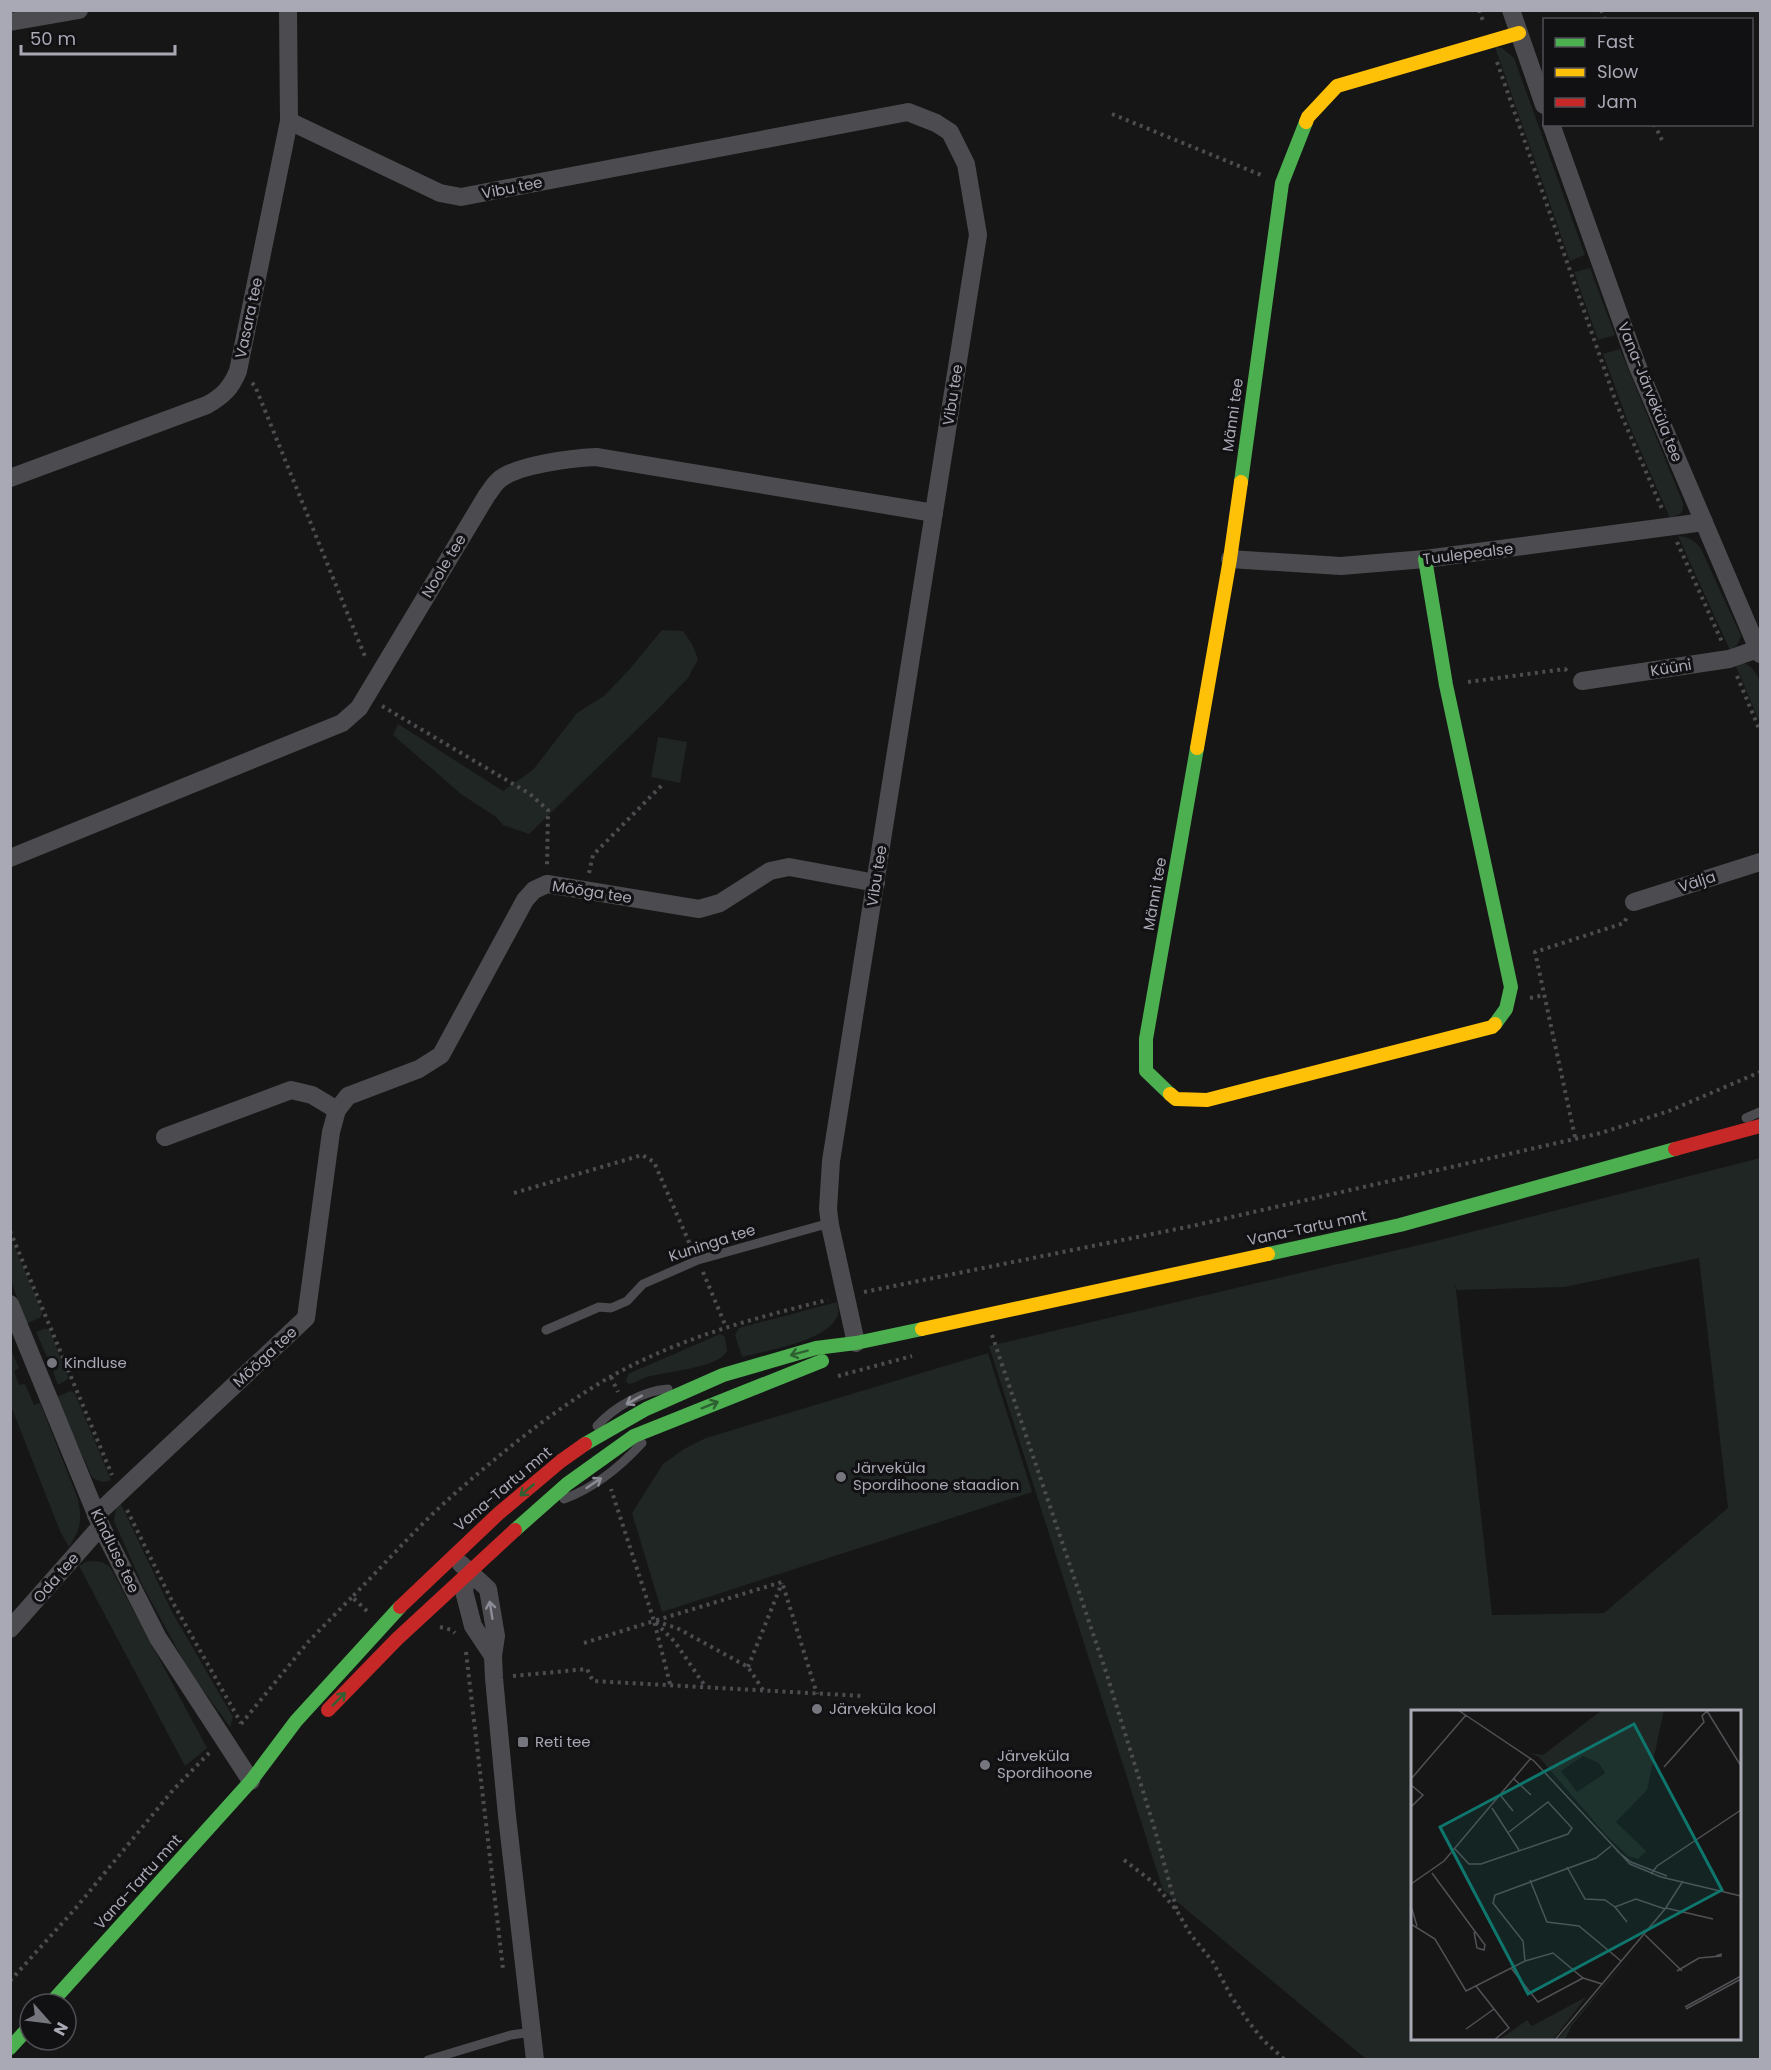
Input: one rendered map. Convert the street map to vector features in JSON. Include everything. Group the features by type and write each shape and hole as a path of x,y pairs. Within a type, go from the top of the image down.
{"street":[{"path":"10,22 79,10"},
{"name":"Vasara tee","path":"10,477 207,405 222,396 231,386 238,371 290,121 288,10"},
{"path":"1511,10 1543,99"},
{"name":"Männi tee","path":"1425,560 1446,685 1511,987 1510,1001 1504,1016 1492,1027 1207,1100 1176,1099 1146,1071 1146,1039 1230,559 1282,183 1308,117 1337,86 1519,33"},
{"name":"Vibu tee","path":"290,121 440,193 461,197 908,112 936,123 950,132 966,164 978,235 831,1161 828,1209 830,1225 856,1343"},
{"name":"Vana-Järveküla tee","path":"1552,126 1637,365 1759,652"},
{"name":"Noole tee","path":"10,858 342,723 359,708 487,495 499,480 512,472 570,458 596,456 934,513"},
{"name":"Tuulepealse","path":"1230,559 1341,566 1425,560 1704,522"},
{"name":"Küüni","path":"1582,681 1729,659 1759,652"},
{"name":"Välja","path":"1634,902 1761,862"},
{"name":"Mõõga tee","path":"99,1520 306,1318 331,1132 337,1110 348,1096 419,1069 441,1055 525,900 534,890 547,884 699,909 720,903 770,871 789,867 876,883"},
{"path":"165,1137 291,1090 312,1095 337,1110"},
{"name":"Vana-Tartu mnt","path":"61,1992 251,1781 269,1753 382,1624 453,1553 572,1452 621,1422 697,1385 741,1368 839,1342 856,1343 1400,1225 1761,1128"},
{"name":"Kindluse tee","path":"10,1304 99,1520 158,1638 251,1781"},
{"name":"Vana-Tartu mnt","path":"322,1716 397,1639 468,1572 567,1484 634,1436 842,1354 856,1343"},
{"name":"Oda tee","path":"10,1629 99,1520"},
{"path":"453,1553 468,1572 488,1589 495,1636 493,1656 507,1816 535,2060"},
{"name":"Vana-Tartu mnt","path":"251,1781 281,1759 298,1742"}],"lane":[{"path":"1717,1139 1748,1117 1761,1112"},
{"name":"Kuninga tee","path":"546,1330 599,1307 612,1308 627,1301 643,1284 698,1260 819,1226 830,1225"},
{"path":"428,2060 511,2035 532,2032"}],"path":[{"path":"1479,10 1617,405 1761,731"},
{"path":"1112,114 1282,183"},
{"path":"1655,126 1662,140"},
{"path":"238,371 255,386 364,655 378,676"},
{"path":"1446,685 1565,669 1582,681"},
{"path":"366,696 530,794 548,810 547,884"},
{"path":"588,880 594,855 664,783"},
{"path":"1634,902 1624,923 1535,952 1575,1137 1601,1133 1669,1111 1761,1072"},
{"path":"514,1193 642,1155 654,1162 726,1327"},
{"path":"981,1338 992,1335 1106,1672 1155,1830 1177,1911"},
{"path":"831,1378 923,1353"},
{"path":"610,1377 621,1398"},
{"path":"611,1488 654,1621 670,1684"},
{"path":"584,1643 782,1582"},
{"path":"748,1667 782,1582"},
{"path":"782,1582 817,1694"},
{"path":"10,1981 75,1909 173,1790 241,1723 309,1641 352,1597"},
{"path":"654,1621 677,1628 748,1667 763,1690"},
{"path":"654,1621 675,1642 705,1686"},
{"path":"432,1628 441,1627 452,1630 461,1638"},
{"path":"466,1648 504,1979"},
{"path":"506,1677 586,1669 593,1681 863,1696"},
{"path":"1124,1860 1154,1883 1177,1911 1191,1935 1214,1962 1231,1996 1248,2021 1263,2040 1285,2060"}],"shaded area":[{"path":"1495,47 1502,48 1514,58 1585,255 1570,261"},
{"path":"1590,268 1615,335 1598,340 1574,272"},
{"path":"1620,349 1683,503 1683,510 1680,514 1670,518 1628,422 1603,354"},
{"path":"1678,536 1691,540 1701,549 1741,636 1737,645 1730,650"},
{"path":"662,630 683,631 692,644 698,659 688,678 529,834 503,825 496,817 461,794 393,735 398,724 503,791 533,770 577,713 604,696"},
{"path":"1745,663 1757,675 1761,689 1760,723 1735,664"},
{"path":"658,737 687,742 680,783 651,777"},
{"path":"1760,1158 1760,2059 1366,2059 1163,1890 989,1346 1436,1241","holes":["1699,1258 1728,1508 1604,1613 1492,1615 1456,1290 1453,1282 1457,1290 1565,1287"]},
{"path":"10,1237 42,1311 41,1317 26,1324 11,1280"},
{"path":"837,1302 837,1317 821,1333 794,1344 742,1357 735,1335 739,1328"},
{"path":"49,1329 68,1376 68,1379 58,1385 53,1371 58,1369 53,1356 47,1357 36,1332"},
{"path":"720,1334 725,1337 727,1351 713,1362 647,1377 629,1384 626,1382 628,1374"},
{"path":"11,1350 19,1368 14,1371 19,1385 25,1384 34,1405 40,1403 78,1499 80,1524 69,1547 60,1531 11,1406"},
{"name":"Järveküla Spordihoone staadion","path":"988,1353 1032,1492 662,1612 632,1513 663,1464 684,1449 706,1438"},
{"path":"71,1391 75,1394 111,1480 102,1482 92,1477 56,1397"},
{"path":"120,1502 172,1612 233,1717 230,1727 189,1671 143,1586 114,1521 116,1506"},
{"path":"93,1561 102,1562 110,1567 207,1748 185,1766 79,1566"}],"traffic: fast":[{"path":"1241,482 1282,183 1306,122"},
{"path":"1425,559 1446,685 1511,987 1506,1009 1495,1024"},
{"path":"1170,1094 1146,1071 1146,1039 1197,748"},
{"path":"1268,1254 1400,1225 1675,1149"},
{"path":"585,1444 646,1409 723,1375 816,1348 856,1343 922,1329"},
{"path":"515,1530 567,1484 634,1436 822,1361"},
{"path":"61,1992 251,1781 296,1721 400,1607"},
{"path":"10,2048 18,2039"}],"traffic: slow":[{"path":"1306,122 1337,86 1519,33"},
{"path":"1197,748 1241,482"},
{"path":"1170,1094 1176,1099 1207,1100 1492,1027 1495,1024"},
{"path":"922,1329 1268,1254"}],"traffic: jam":[{"path":"1675,1149 1760,1126"},
{"path":"400,1607 498,1514 561,1461 585,1444"},
{"path":"328,1710 397,1639 515,1530"}],"place":[{"name":"Kindluse","path":"52,1363"},
{"name":"Järveküla Spordihoone staadion","path":"841,1477"},
{"name":"Järveküla kool","path":"817,1709"},
{"name":"Reti tee","path":"523,1742"},
{"name":"Järveküla Spordihoone","path":"985,1765"}]}
